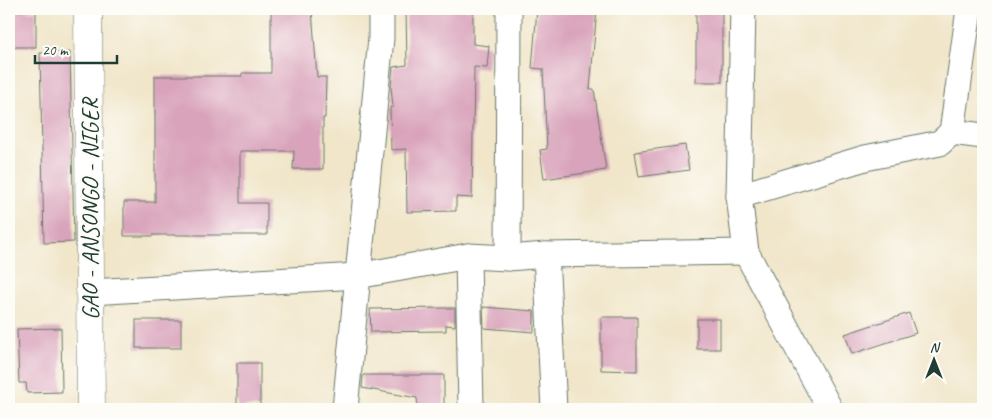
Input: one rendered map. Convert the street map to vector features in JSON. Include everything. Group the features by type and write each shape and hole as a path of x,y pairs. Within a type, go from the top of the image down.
{"main road":[{"name":"GAO - ANSONGO - NIGER","path":"88,9 90,409"}],"street":[{"path":"345,409 381,38 381,9"},
{"path":"508,258 509,9"},
{"path":"743,9 739,196 746,252 830,409"},
{"path":"739,196 865,158 940,143 952,132 969,9"},
{"path":"952,132 983,136"},
{"path":"90,292 357,276 468,256 508,258 546,255 746,252"},
{"path":"546,255 554,409"},
{"path":"468,256 471,409"}],"building":[{"path":"271,9 312,9 317,77 326,77 325,118 323,118 323,169 293,169 294,151 240,151 240,203 267,203 267,235 124,236 124,202 155,202 155,76 242,76 242,73 271,73"},
{"path":"406,9 473,9 473,44 489,46 487,68 474,67 472,198 456,197 456,211 407,212 406,149 391,150 390,107 393,107 391,87 393,67 407,65"},
{"path":"537,9 597,9 590,89 594,89 606,170 544,179 540,150 547,149 543,69 532,68"},
{"path":"696,9 722,9 722,82 696,82"},
{"path":"9,11 36,11 36,47 9,47"},
{"path":"70,52 74,242 44,243 40,53"},
{"path":"685,145 689,170 639,177 635,152"},
{"path":"483,307 534,311 534,332 484,328"},
{"path":"455,308 455,326 446,325 446,331 371,332 370,309"},
{"path":"909,313 916,333 852,354 845,334"},
{"path":"601,317 637,317 637,371 601,370"},
{"path":"697,319 720,319 720,349 697,349"},
{"path":"136,320 181,320 181,348 136,348"},
{"path":"61,328 62,392 27,393 26,383 19,383 17,329"},
{"path":"237,363 260,363 260,407 237,407"},
{"path":"363,375 444,375 444,409 418,409 417,398 362,388"}]}
